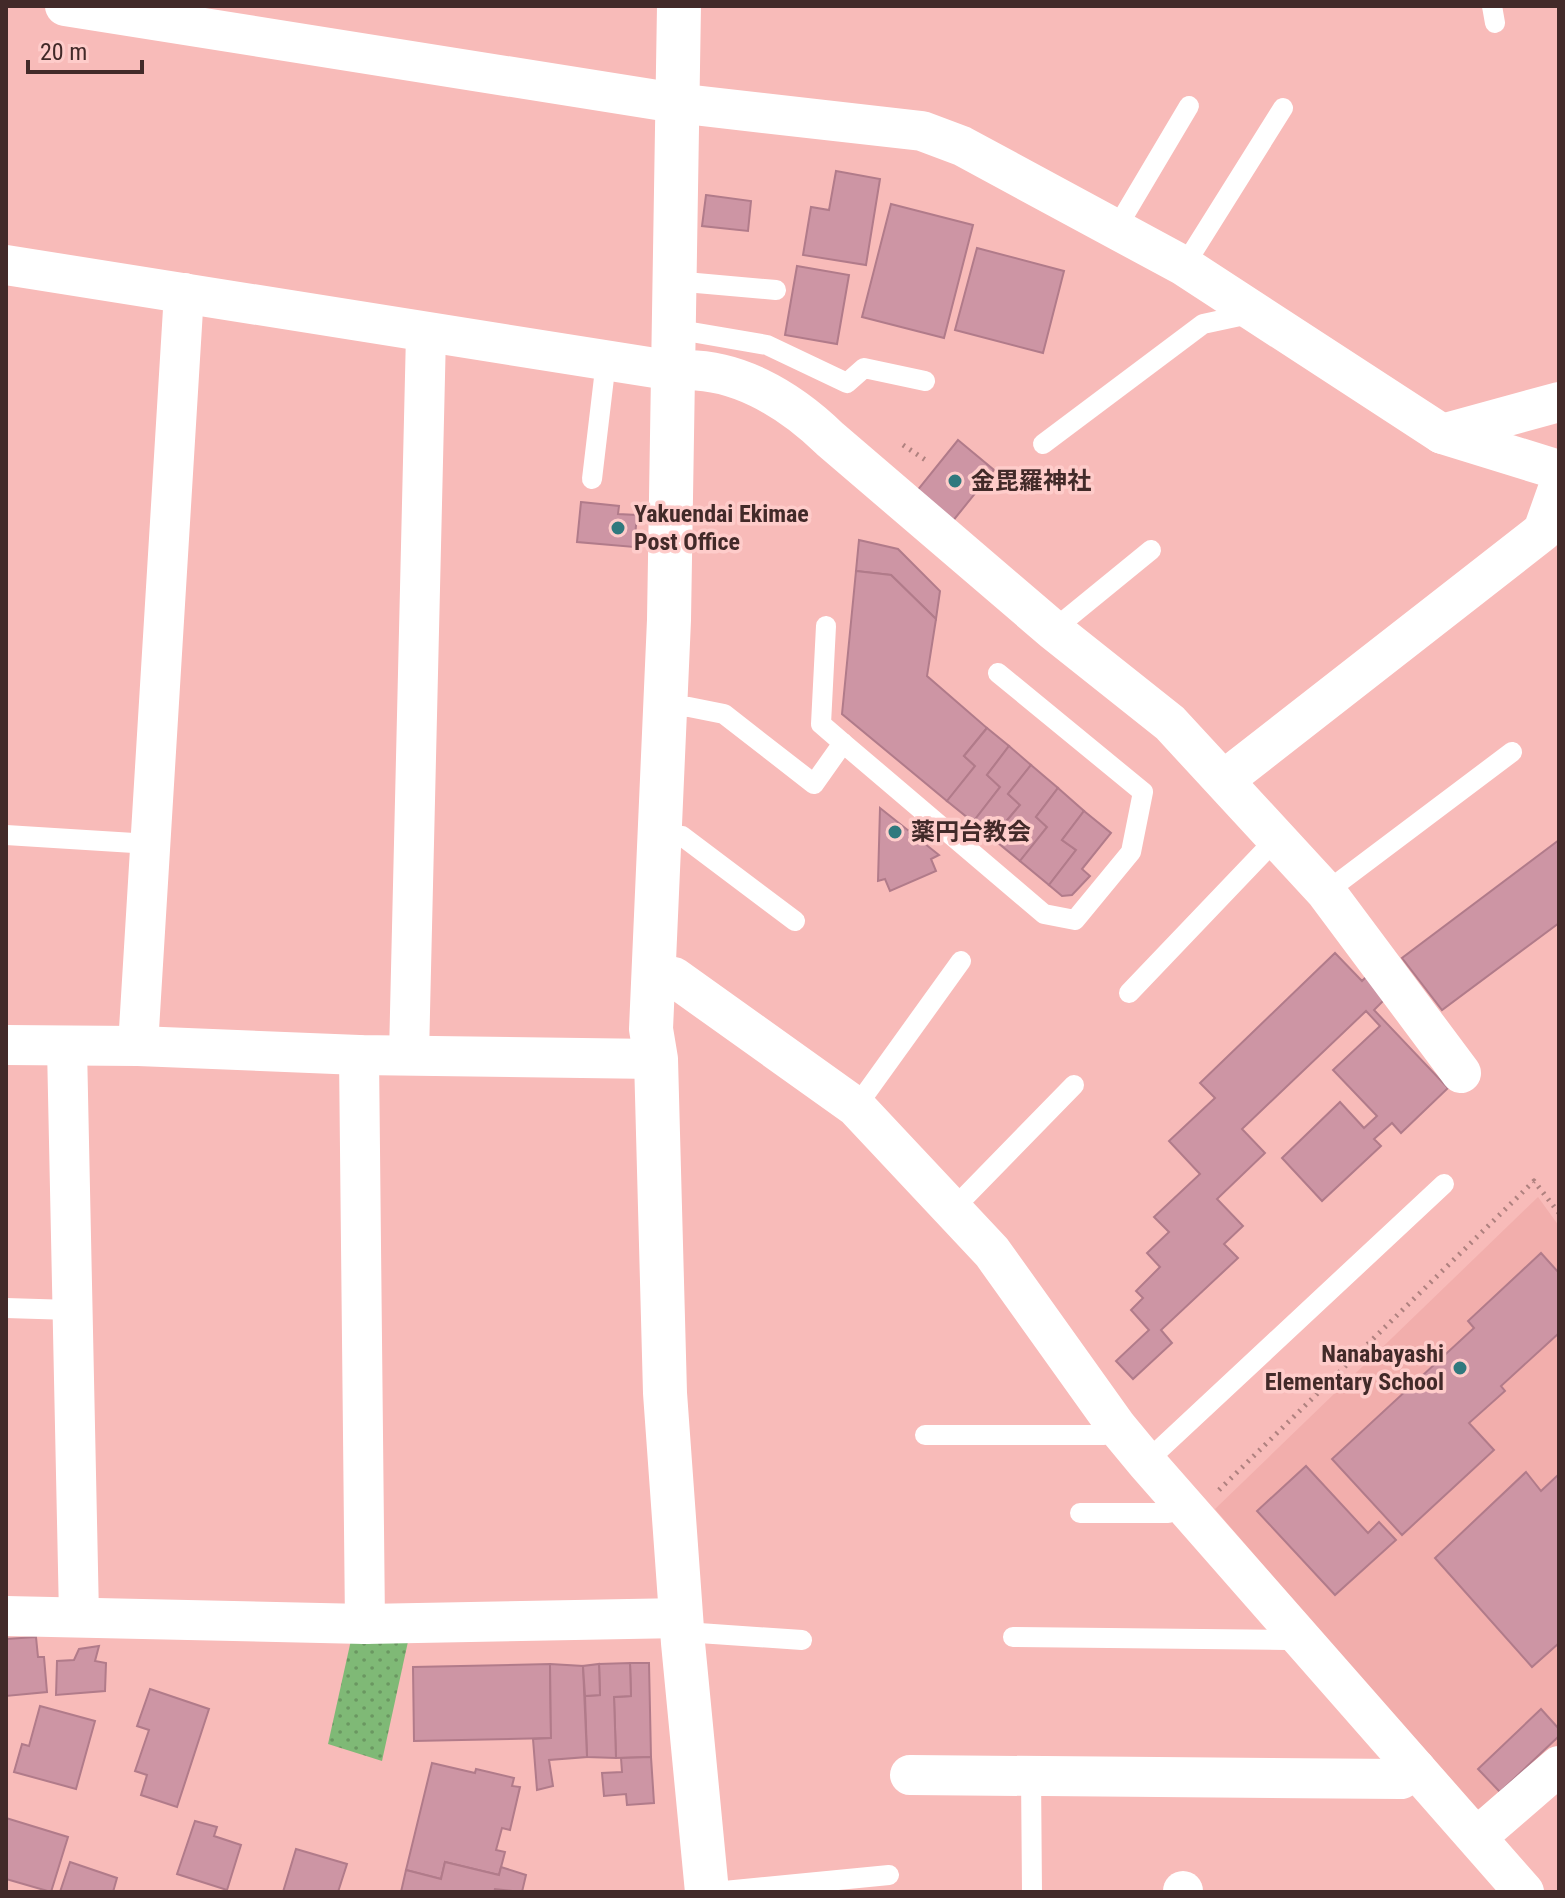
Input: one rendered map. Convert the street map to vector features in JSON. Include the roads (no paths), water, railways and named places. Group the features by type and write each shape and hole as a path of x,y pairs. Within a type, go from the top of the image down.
{"street":[{"path":"65,6 234,20 676,103 922,131 962,146 1184,266 1442,434 1559,470"},
{"path":"679,6 665,706 651,1029 656,1059 665,1393 682,1631 707,1892"},
{"path":"6,265 606,361 674,350 698,369 761,387 809,419 1053,630 1170,723 1326,892 1461,1073"},
{"path":"138,1046 184,293"},
{"path":"409,1055 426,334"},
{"path":"1442,434 1559,402"},
{"path":"1224,780 1543,531 1559,486"},
{"path":"652,975 674,977 856,1107 992,1252 1117,1427 1146,1462 1524,1892"},
{"path":"6,1045 656,1059"},
{"path":"67,1047 79,1616"},
{"path":"359,1055 365,1624"},
{"path":"6,1616 682,1631"},
{"path":"1477,1837 1559,1766"},
{"path":"910,1775 1401,1779 1416,1769"}],"lane":[{"path":"1116,229 1189,106"},
{"path":"1184,266 1283,108"},
{"path":"674,281 776,290"},
{"path":"1043,444 1203,324 1256,313"},
{"path":"674,350 767,345 847,383 864,368 925,381"},
{"path":"592,479 606,361"},
{"path":"1053,630 1151,550"},
{"path":"826,626 821,724 1044,914 1075,920 1131,852 1143,792 998,673"},
{"path":"665,706 724,714 814,784 843,743"},
{"path":"1326,892 1512,752"},
{"path":"659,834 682,836 795,921"},
{"path":"6,835 150,844"},
{"path":"1129,993 1278,837"},
{"path":"856,1107 961,961"},
{"path":"952,1210 1074,1085"},
{"path":"1146,1462 1444,1184"},
{"path":"6,1308 71,1310"},
{"path":"925,1435 1104,1435 1117,1427"},
{"path":"1080,1513 1168,1513 1187,1509"},
{"path":"682,1631 802,1640"},
{"path":"1013,1637 1287,1640 1298,1632"},
{"path":"1031,1774 1032,1892"},
{"path":"714,1892 889,1875"}],"place":[{"name":"金毘羅神社","path":"955,481"},
{"name":"Yakuendai Ekimae Post Office","path":"618,528"},
{"name":"薬円台教会","path":"895,832"},
{"name":"Nanabayashi Elementary School","path":"1460,1368"}]}
